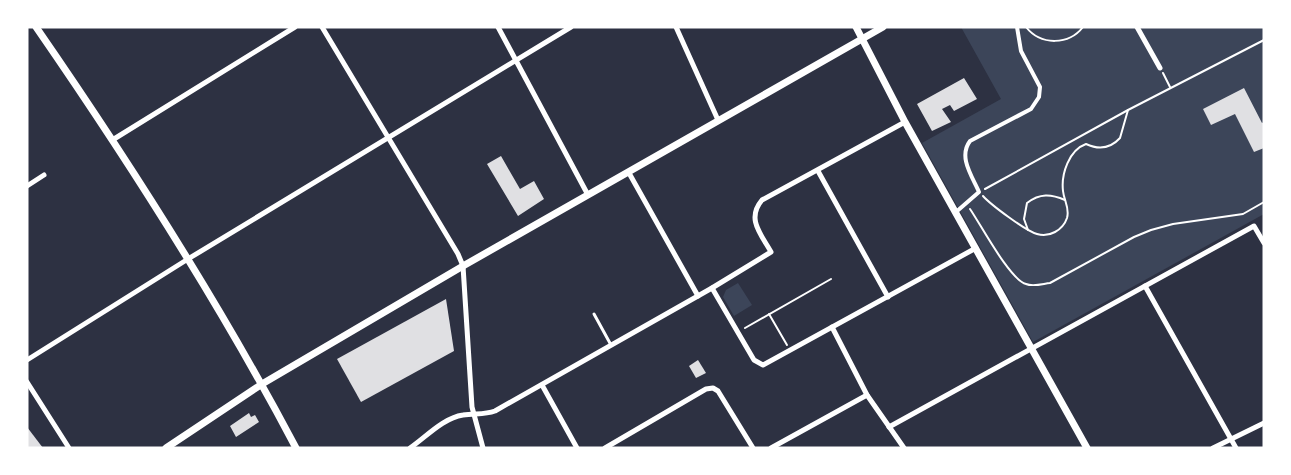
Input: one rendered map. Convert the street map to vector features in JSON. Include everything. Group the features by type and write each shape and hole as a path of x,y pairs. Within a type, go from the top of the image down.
{"street":[{"path":"36,27 114,139 262,384 296,448"},
{"path":"114,139 295,27"},
{"path":"322,27 463,266 474,415 483,448"},
{"path":"498,27 588,195"},
{"path":"27,360 188,259 570,27"},
{"path":"676,27 718,120"},
{"path":"856,27 905,122 1087,448"},
{"path":"166,448 262,384 463,266 883,27"},
{"path":"956,212 979,192 966,161 966,146 976,136 1030,109 1039,97 1040,87 1021,51 1017,27"},
{"path":"1137,27 1160,68"},
{"path":"411,448 442,424 459,416 495,411 772,253 755,222 755,208 762,200 905,122"},
{"path":"818,171 888,297"},
{"path":"629,173 698,296"},
{"path":"27,186 44,175"},
{"path":"889,427 1254,226 1264,243"},
{"path":"712,288 754,360 758,364 768,363 976,249"},
{"path":"1145,286 1236,448"},
{"path":"832,327 867,395 904,448"},
{"path":"27,381 69,448"},
{"path":"542,385 578,448"},
{"path":"605,448 706,389 713,388 718,391 753,448"},
{"path":"771,448 867,395"},
{"path":"1213,448 1264,423"}],"lane":[{"path":"594,314 612,345"}],"path":[{"path":"1026,27 1040,37 1060,41 1076,35 1083,27"},
{"path":"1128,110 1120,138 1112,145 1094,148 1086,144 1078,147 1071,156 1064,171 1063,183 1068,216 1058,231 1049,235 1037,235 985,199 979,192 1128,110 1264,40"},
{"path":"1160,68 1170,88"},
{"path":"1074,140 1078,147"},
{"path":"1028,230 1024,219 1027,203 1038,196 1047,195 1065,200"},
{"path":"967,204 1012,274 1026,285 1035,285 1050,283 1151,230 1173,224 1228,218 1243,214 1264,202"},
{"path":"738,332 831,279"},
{"path":"769,314 790,351"}],"shaded area":[{"path":"961,27 1264,27 1264,214 1033,342 922,143 1001,99"},
{"path":"738,283 752,305 734,316 723,297 726,290"}],"building":[{"path":"964,78 977,99 954,111 950,105 942,109 951,122 932,131 917,104"},
{"path":"1244,88 1262,123 1264,122 1264,148 1254,152 1235,114 1211,125 1203,109"},
{"path":"501,156 520,189 534,181 544,199 518,216 487,164"},
{"path":"446,299 454,351 361,402 337,359"},
{"path":"698,360 706,373 696,378 689,366"},
{"path":"249,413 251,417 255,415 259,422 236,437 230,426"},
{"path":"27,427 43,448 27,448"}]}
